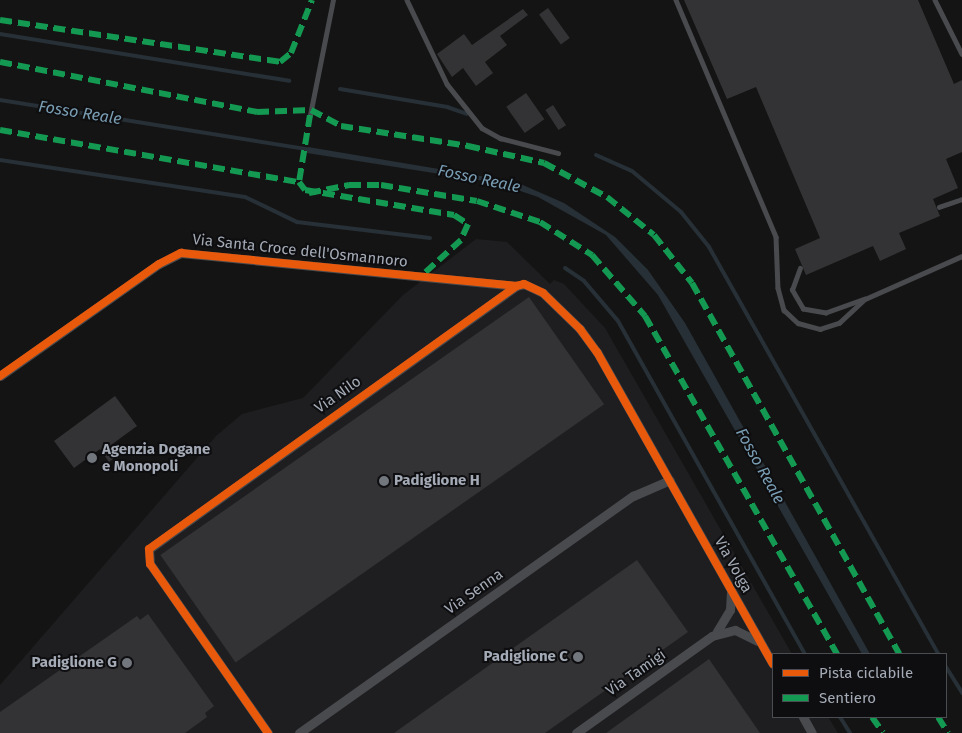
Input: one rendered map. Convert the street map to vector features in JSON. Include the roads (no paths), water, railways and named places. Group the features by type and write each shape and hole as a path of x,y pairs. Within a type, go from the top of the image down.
{"street":[{"name":"Via Santa Croce dell'Osmannoro","path":"0,376 159,264 181,253 516,286"},
{"path":"516,286 537,289 580,329 670,480"},
{"name":"Via Nilo","path":"268,733 148,558 153,544 516,286"},
{"name":"Via Volga","path":"670,480 772,662"},
{"name":"Via Senna","path":"299,733 633,496 670,480"},
{"name":"Via Tamigi","path":"712,636 730,610 729,585"},
{"name":"Via Tamigi","path":"576,733 712,636 725,631 741,631 765,649"},
{"path":"804,718 812,733"}],"lane":[{"path":"310,115 333,0"},
{"path":"407,0 447,84 482,128 500,138 558,153"},
{"path":"676,0 776,237 778,288 784,310 798,323 820,329 839,323 865,300"},
{"path":"935,0 962,54"},
{"path":"939,207 962,198"},
{"path":"800,268 792,290 803,309 826,313 865,300 962,256"}],"water":[{"path":"308,147 516,182 564,203 615,237 648,270 685,323 869,653 861,653 658,295 606,235 538,197 497,183 307,153"}],"waterway":[{"path":"0,34 289,81"},
{"path":"340,89 447,107 467,114"},
{"name":"Fosso Reale","path":"0,100 313,150"},
{"path":"596,155 632,171 681,212 709,247 937,653"},
{"path":"0,160 245,197 297,222 430,238"},
{"path":"565,268 584,281 618,321 804,653"},
{"path":"947,669 962,693"},
{"path":"841,718 850,733"}],"place":[{"name":"Agenzia Dogane e Monopoli","path":"92,458"},
{"name":"Padiglione H","path":"384,481"},
{"name":"Padiglione C","path":"578,657"},
{"name":"Padiglione G","path":"127,663"}]}
